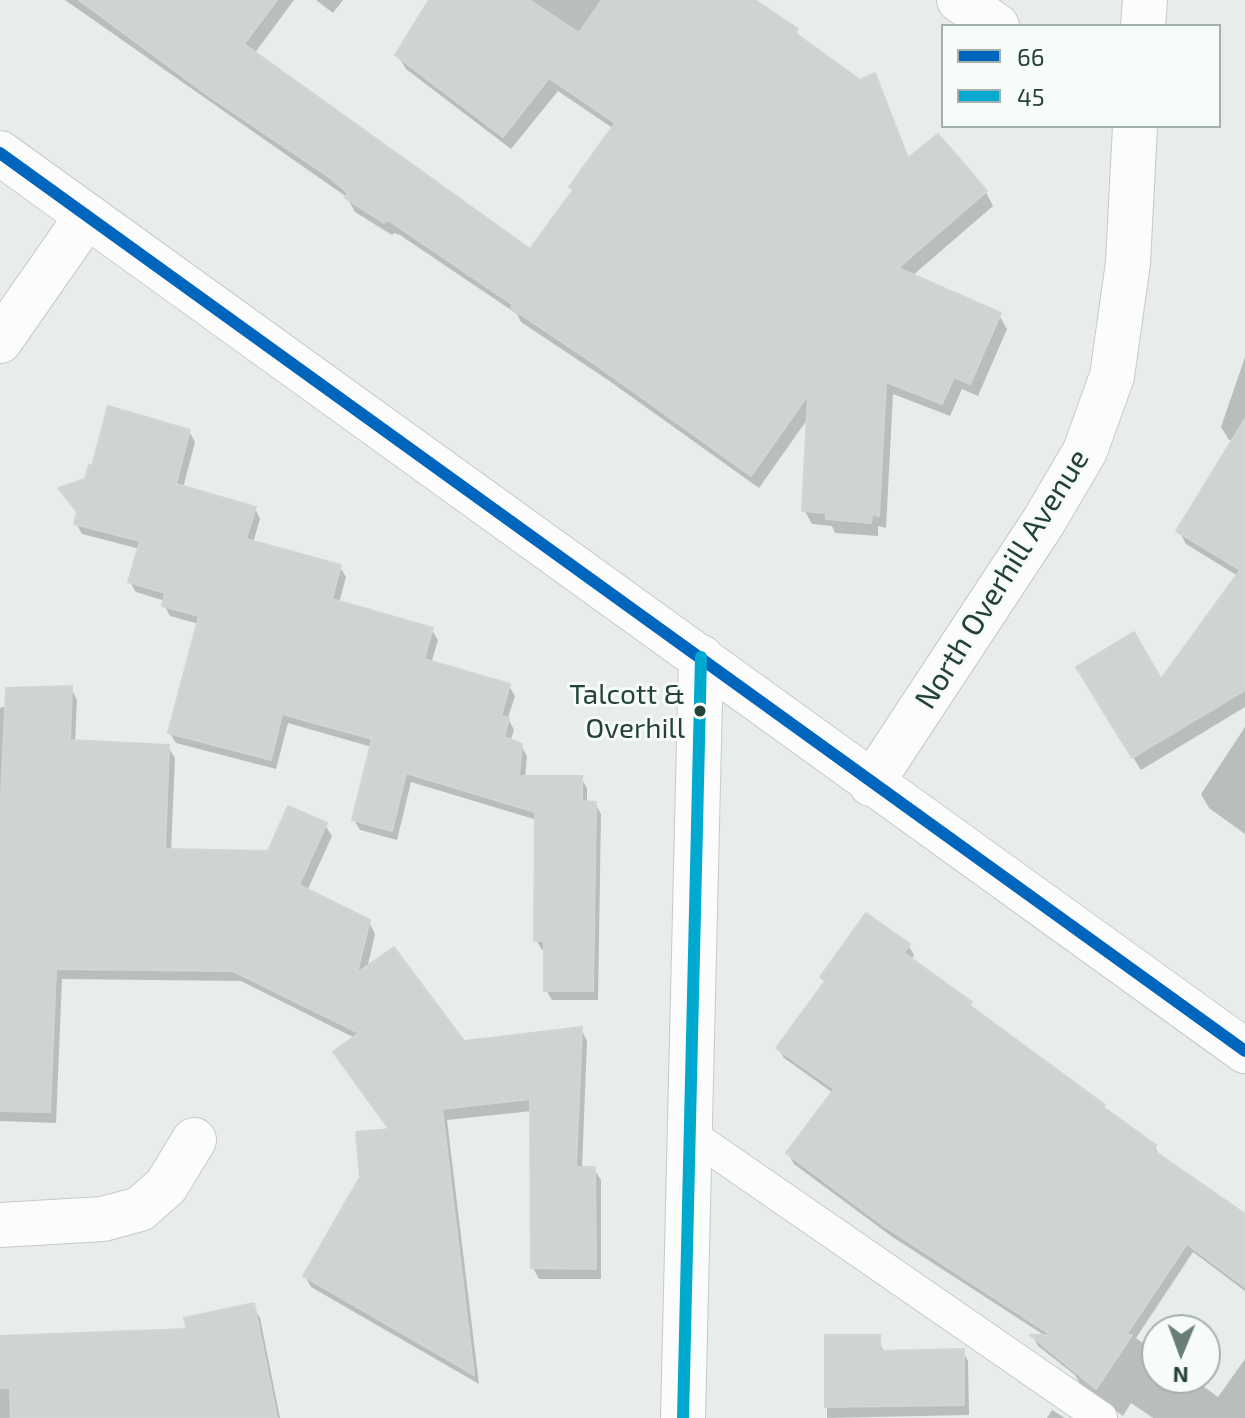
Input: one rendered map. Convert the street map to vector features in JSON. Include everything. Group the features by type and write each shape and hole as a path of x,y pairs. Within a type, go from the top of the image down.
{"street":[{"path":"959,0 994,24"},
{"path":"1143,24 1145,0"},
{"name":"North Overhill Avenue","path":"871,784 1044,521 1085,451 1112,376 1128,263 1135,128"},
{"path":"0,153 1245,1051"},
{"path":"0,341 87,216"},
{"path":"683,1418 701,657"},
{"path":"0,1225 103,1219 140,1209 166,1186 194,1140"}],"lane":[{"path":"690,1134 1101,1418"}],"building":[{"path":"79,0 277,0 244,44 530,249 573,190 569,187 615,123 549,78 503,137 395,55 429,0 529,0 579,33 602,0 755,0 798,29 795,33 860,80 875,73 908,158 938,134 987,191 898,268 1001,313 970,384 954,377 942,404 886,382 879,516 872,514 871,523 826,519 826,513 802,511 808,395 751,476 511,308 513,305 391,222 386,220 384,223 345,198 348,193 329,177 206,94"},
{"path":"108,406 190,430 176,484 256,507 246,539 341,565 332,599 433,628 424,659 510,684 501,716 509,718 504,737 522,744 519,776 582,776 582,801 596,802 593,991 544,991 544,941 534,941 535,812 406,773 392,831 352,820 372,739 282,714 271,760 168,733 199,616 162,606 165,593 128,582 140,541 74,524 77,512 58,488 85,479 89,465 92,466"},
{"path":"1245,419 1245,690 1132,758 1076,667 1134,632 1161,679 1240,570 1176,531"},
{"path":"72,686 70,740 169,745 165,849 268,851 288,806 327,823 299,885 370,920 357,973 394,947 464,1041 582,1027 576,1167 595,1167 596,1269 531,1268 530,1099 442,1109 474,1375 303,1276 360,1177 356,1132 389,1129 333,1052 359,1033 233,971 56,969 50,1112 0,1111 0,818 6,688"},
{"path":"866,913 910,944 904,953 972,1002 969,1005 1156,1145 1153,1150 1245,1214 1245,1287 1187,1244 1126,1335 1132,1335 1096,1389 1030,1335 1051,1335 884,1226 786,1153 834,1089 776,1048 825,981 820,977"},
{"path":"254,1303 277,1418 11,1418 10,1388 0,1388 0,1336 187,1329 184,1318"},
{"path":"825,1335 880,1335 880,1351 964,1349 964,1405 825,1407"}],"transit line":[{"name":"66","path":"0,153 1245,1051"},
{"name":"45","path":"683,1418 701,657"}],"place":[{"name":"Talcott & Overhill","path":"700,711"}]}
